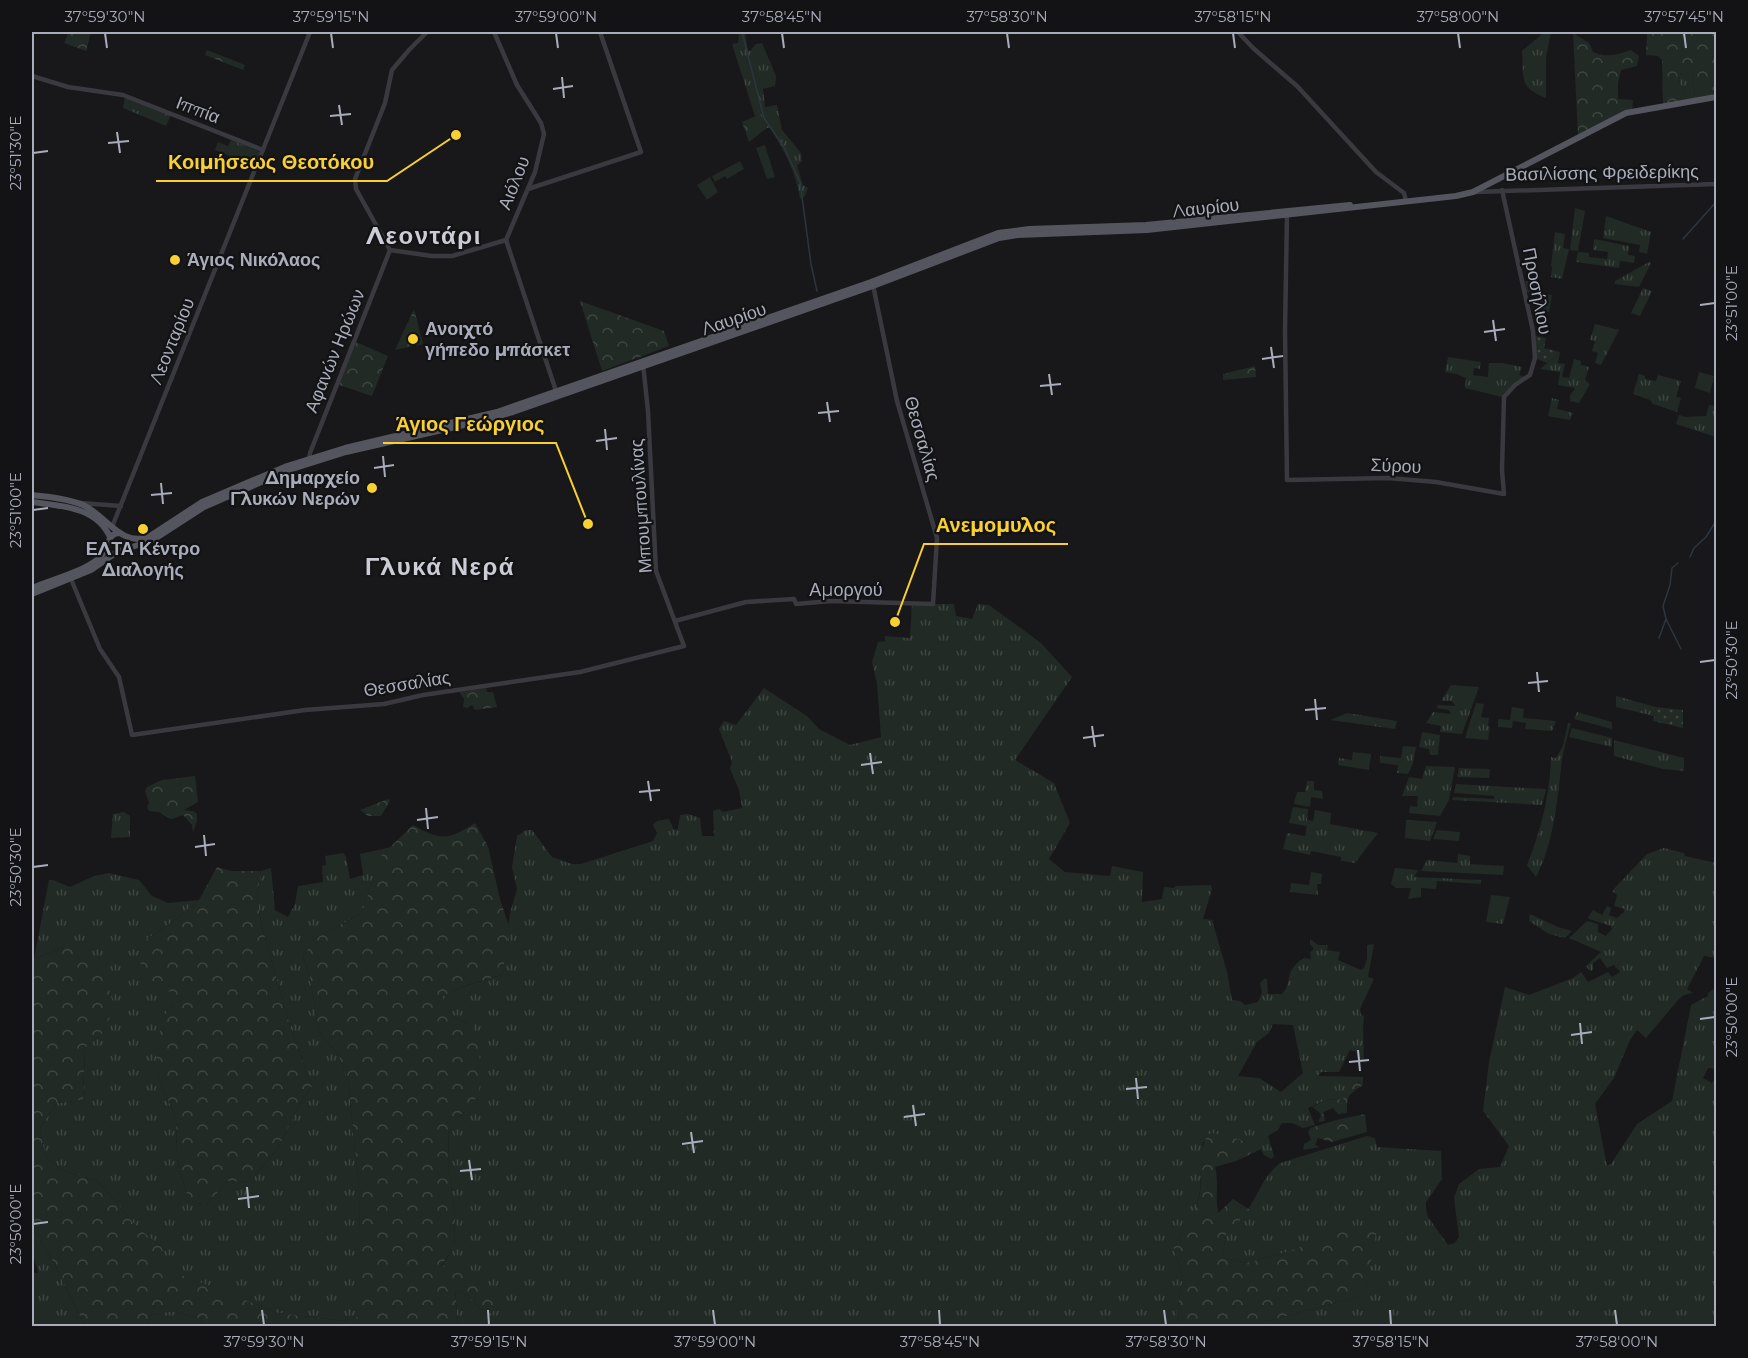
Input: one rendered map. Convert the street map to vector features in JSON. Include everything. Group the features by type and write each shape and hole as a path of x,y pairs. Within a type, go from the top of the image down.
{"main road":[{"name":"Λαυρίου","path":"110,537 115,533 134,540 146,538 207,500 351,446 486,415 557,394 1010,236 1147,230 1456,196 1473,192 1626,113 1716,97"},
{"name":"Λαυρίου","path":"32,594 97,567 121,551 148,543 208,505 309,461"},
{"path":"32,495 77,502 124,535 127,545 121,551 111,550 108,545"},
{"path":"32,502 69,506 92,513 110,537 104,553 88,565 32,588"}],"street":[{"name":"Λεονταρίου","path":"112,527 310,32"},
{"path":"427,32 392,70 385,103 355,176 356,189 390,250 432,256 452,256 506,240 557,394"},
{"name":"Αιόλου","path":"494,32 519,90 544,131 540,158 506,240"},
{"path":"528,189 640,152 600,32"},
{"path":"1238,32 1297,86 1376,172 1404,194 1406,201"},
{"name":"Ιππία","path":"32,76 68,87 123,95 263,150"},
{"name":"Βασιλίσσης Φρειδερίκης","path":"1491,183 1500,190 1716,184"},
{"path":"1473,192 1500,190"},
{"name":"Προσήλιου","path":"1500,190 1511,228 1533,331 1535,358 1530,375 1504,397 1502,462 1504,494"},
{"name":"Σύρου","path":"1287,213 1285,322 1287,480 1388,478 1436,482 1504,494"},
{"name":"Αφανών Ηρώων","path":"309,461 334,388 390,250"},
{"name":"Θεσσαλίας","path":"872,284 897,401 937,538 933,604"},
{"name":"Μπουμπουλίνας","path":"643,364 656,571 684,646"},
{"path":"77,502 121,506"},
{"path":"92,513 94,505 98,503"},
{"name":"Θεσσαλίας","path":"71,579 100,649 119,677 132,735 310,710 384,704 416,696 580,672 684,646"},
{"name":"Αμοργού","path":"675,621 746,602 831,601 933,604"}],"green space":[{"path":"69,32 91,32 86,51 64,43"},
{"path":"739,32 745,32 750,51 756,44 762,43 776,76 775,86 763,89 765,107 777,105 782,130 801,153 802,161 797,166 803,185 808,188 805,196 800,199 792,170 780,145 770,128 767,128 761,115 755,116 732,44 738,43"},
{"path":"1543,32 1551,32 1546,58 1546,98 1531,90 1524,80 1522,51"},
{"path":"1647,32 1711,32 1716,35 1716,94 1695,99 1693,73 1679,75 1687,101 1663,105 1662,60 1658,56 1646,55"},
{"path":"1573,33 1589,43 1593,52 1598,54 1612,55 1631,50 1639,56 1637,66 1621,70 1618,83 1618,99 1633,100 1632,110 1578,136"},
{"path":"207,50 245,65 243,70 205,55"},
{"path":"1693,72 1695,99 1687,101 1679,75"},
{"path":"125,97 171,115 166,126 123,108"},
{"path":"761,114 767,128 749,142 742,122"},
{"path":"231,140 260,152 254,165 215,150 218,142 228,146"},
{"path":"765,145 775,177 767,179 756,148"},
{"path":"740,161 744,169 727,179 725,176 715,182 712,176"},
{"path":"710,177 718,192 707,200 697,185"},
{"path":"1575,208 1585,211 1578,251 1570,250"},
{"path":"1606,216 1651,232 1647,254 1639,252 1640,245 1603,238"},
{"path":"1555,232 1565,234 1563,248 1569,249 1562,279 1551,277"},
{"path":"1594,239 1629,246 1628,255 1635,256 1634,263 1620,261 1619,268 1576,262 1578,252 1589,253 1589,257 1607,259 1608,252 1593,250"},
{"path":"1651,263 1639,287 1615,284 1615,281"},
{"path":"1525,281 1536,281 1537,293 1552,295 1549,312 1536,310 1537,294 1526,292"},
{"path":"1643,288 1652,291 1640,316 1631,313"},
{"path":"580,301 664,331 669,346 602,371"},
{"path":"414,309 423,344 395,350"},
{"path":"1595,324 1619,330 1601,365 1595,363 1598,353 1592,351 1595,341 1590,340"},
{"path":"1535,336 1546,338 1544,348 1560,352 1547,363 1537,359"},
{"path":"356,342 388,356 372,396 339,385"},
{"path":"1560,352 1558,363 1565,364 1562,377 1569,378 1574,359 1581,361 1581,365 1589,367 1585,380 1590,384 1579,403 1570,401 1575,388 1558,385 1560,372 1540,369"},
{"path":"1448,357 1481,362 1480,369 1474,368 1473,375 1488,377 1489,363 1502,363 1522,367 1519,375 1525,377 1510,387 1502,397 1465,388 1466,378 1445,372"},
{"path":"1255,366 1256,377 1223,380 1223,374"},
{"path":"1699,372 1714,376 1710,393 1695,388"},
{"path":"1639,374 1645,376 1645,379 1656,381 1658,375 1681,381 1676,397 1681,398 1677,412 1633,394"},
{"path":"1552,398 1559,400 1557,409 1573,413 1570,420 1548,416"},
{"path":"1709,405 1716,406 1716,437 1676,424 1679,415 1706,416"},
{"path":"912,604 954,604 956,616 972,619 978,604 989,605 1041,643 1072,677 1015,760 1054,783 1070,823 1049,859 1065,872 1110,876 1112,866 1143,872 1142,902 1162,899 1164,887 1211,885 1212,889 1203,919 1212,920 1227,972 1232,1000 1240,1001 1245,1005 1258,1002 1262,993 1260,983 1265,978 1268,994 1282,994 1297,963 1304,958 1311,959 1310,952 1314,949 1310,944 1310,939 1318,945 1328,945 1327,950 1340,952 1338,960 1361,970 1367,959 1367,945 1374,944 1368,977 1374,979 1360,1009 1361,1015 1364,1016 1364,1061 1360,1061 1356,1052 1350,1050 1339,1072 1321,1072 1318,1076 1363,1077 1363,1082 1358,1082 1343,1099 1326,1100 1308,1108 1315,1125 1303,1128 1292,1123 1282,1123 1278,1130 1268,1136 1274,1156 1271,1159 1264,1155 1261,1149 1249,1155 1252,1149 1203,1142 1200,1192 1194,1217 1173,1247 1183,1277 1177,1313 1180,1326 458,1325 455,1291 469,1296 486,1315 497,1309 441,1267 454,1247 455,1219 448,1161 449,1124 464,1113 473,1027 451,1015 441,996 502,975 510,913 517,889 512,867 517,836 526,830 532,830 552,857 572,864 581,864 653,841 657,833 653,825 657,821 669,819 674,830 678,829 680,815 688,814 700,818 702,836 714,836 713,811 719,809 723,812 742,808 739,790 730,769 732,762 719,729 724,721 736,725 764,688 807,716 819,729 850,745 881,737 877,684 872,662 878,642 885,641 885,636 910,638","holes":["1273,1024 1293,1025 1303,1073 1281,1092 1259,1078 1238,1076 1257,1042 1269,1033"]},
{"path":"1451,685 1479,687 1462,734 1440,732 1441,726 1426,723 1433,712 1451,714 1449,710 1436,708 1438,705 1455,706 1452,701 1441,701"},
{"path":"486,688 487,692 493,692 497,707 475,710 472,705 467,708 463,707 464,699 459,692"},
{"path":"1616,696 1656,707 1654,716 1616,707"},
{"path":"1476,703 1484,704 1481,717 1489,718 1488,740 1465,738"},
{"path":"1512,707 1524,709 1523,718 1556,721 1552,731 1525,729 1526,723 1513,721 1512,728 1498,727 1498,719 1510,720"},
{"path":"1656,707 1683,710 1683,728 1653,721"},
{"path":"1577,712 1612,722 1612,729 1574,719"},
{"path":"1347,713 1397,721 1395,729 1330,720"},
{"path":"1568,723 1571,723 1562,757 1553,824 1547,852 1536,877 1527,865 1544,812 1551,757 1556,758 1563,746"},
{"path":"1572,728 1612,738 1612,747 1569,737"},
{"path":"1422,732 1440,735 1438,755 1430,755 1429,749 1419,747"},
{"path":"1614,740 1684,758 1684,771 1663,769 1614,756"},
{"path":"1403,746 1416,747 1408,774 1397,773 1398,765 1380,763 1380,756 1401,758"},
{"path":"1353,752 1371,754 1369,770 1338,765 1339,758 1352,760"},
{"path":"1426,766 1455,767 1449,800 1440,816 1409,813 1410,806 1417,807 1418,796 1402,796 1409,777 1422,779"},
{"path":"1459,768 1490,769 1489,778 1457,777"},
{"path":"195,776 198,802 184,810 197,814 193,832 192,825 183,815 172,819 159,812 149,811 145,791 147,787 162,780"},
{"path":"1307,781 1314,781 1314,790 1322,791 1323,799 1311,797 1310,807 1294,804 1297,792 1305,792"},
{"path":"1456,784 1546,789 1542,805 1452,800 1453,797 1494,799 1494,796 1454,793"},
{"path":"388,799 390,801 381,816 368,816 360,810"},
{"path":"1293,807 1308,809 1307,820 1313,821 1315,810 1331,813 1330,824 1378,833 1355,863 1341,861 1341,857 1311,851 1310,855 1283,849 1287,833 1305,836 1307,826 1289,823"},
{"path":"124,812 130,816 130,837 111,838 113,814"},
{"path":"1406,820 1437,822 1430,841 1405,838"},
{"path":"475,823 488,846 500,899 510,929 502,975 470,984 442,996 451,1015 473,1027 481,1077 478,1093 473,1102 449,1125 448,1161 455,1219 454,1247 441,1266 463,1271 476,1278 498,1309 486,1315 469,1296 455,1291 458,1325 460,1326 203,1326 201,1319 172,1311 151,1315 147,1326 85,1326 53,1261 32,1227 32,970 34,959 64,947 87,947 105,976 114,1006 104,1032 85,1048 83,1100 57,1103 40,1128 45,1156 60,1169 98,1181 136,1226 162,1248 169,1270 278,1313 345,1321 361,1316 359,1189 348,1080 338,1054 319,1032 309,973 303,957 314,939 362,913 380,857 413,825 431,834 444,836 458,833"},
{"path":"1437,830 1460,832 1459,841 1433,839"},
{"path":"391,847 380,858 362,913 314,939 303,957 309,973 319,1032 338,1054 348,1080 359,1189 362,1316 345,1321 278,1313 168,1270 162,1248 136,1226 98,1181 60,1169 45,1156 40,1128 57,1103 83,1100 85,1048 104,1032 64,947 34,959 49,880 70,887 94,876 109,873 139,880 152,896 168,903 199,900 167,926 142,942 175,992 174,1003 165,1015 157,1074 176,1118 177,1153 189,1200 205,1206 228,1181 250,1182 278,1148 301,1102 312,1086 290,1026 261,923 257,895 261,871 271,868 275,910 288,917 295,904 298,886 323,882 322,866 326,865 325,856 343,853 346,857 350,879 363,875 360,854"},
{"path":"1664,848 1684,853 1685,856 1716,863 1716,958 1704,956 1687,989 1693,993 1684,995 1678,1000 1646,1038 1637,1030 1630,1040 1614,1078 1595,1104 1607,1166 1611,1164 1637,1124 1672,1101 1691,1005 1708,996 1708,993 1716,987 1716,1069 1708,1068 1703,1078 1712,1083 1716,1077 1716,1326 1250,1326 1357,1297 1287,1252 1246,1263 1222,1257 1227,1229 1245,1213 1266,1179 1280,1163 1367,1136 1375,1138 1377,1147 1441,1151 1442,1179 1426,1202 1426,1209 1428,1217 1448,1245 1455,1243 1459,1237 1454,1198 1459,1184 1479,1169 1500,1167 1509,1146 1483,1111 1489,1062 1505,987 1529,995 1573,978 1581,972 1588,982 1608,972 1612,977 1620,972 1614,965 1607,968 1600,958 1593,963 1593,970 1590,971 1586,966 1601,952 1569,938 1587,921 1598,924 1598,932 1606,936 1612,929 1611,926 1588,917 1593,910 1602,915 1607,906 1611,908 1609,915 1617,918 1624,912 1625,909 1614,906 1617,895 1612,891 1647,854"},
{"path":"1458,854 1470,856 1470,864 1504,866 1503,875 1421,871 1427,860 1457,863"},
{"path":"217,867 231,871 261,871 257,895 261,923 290,1026 312,1086 301,1102 278,1148 250,1182 228,1181 205,1206 189,1200 177,1153 176,1118 157,1074 156,1044 165,1015 174,1003 174,992 153,990 140,973 142,942 167,926 199,900"},
{"path":"1395,868 1418,870 1414,877 1481,880 1481,884 1437,881 1436,889 1421,888 1421,897 1408,899 1411,888 1396,888 1391,884"},
{"path":"1311,872 1322,874 1321,884 1317,884 1318,895 1290,892 1291,883 1309,885"},
{"path":"1491,895 1510,897 1503,924 1486,922"},
{"path":"1530,914 1572,931 1565,938 1549,934 1529,921"},
{"path":"1363,1082 1363,1085 1349,1096 1347,1113 1338,1114 1333,1108 1323,1112 1325,1121 1318,1122 1320,1113 1312,1107 1326,1100 1343,1099 1350,1084"},
{"path":"1365,1114 1367,1132 1332,1142 1318,1138 1315,1145 1320,1147 1303,1150 1304,1144 1311,1140 1308,1132 1310,1128"},
{"path":"1211,1133 1251,1144 1252,1149 1249,1155 1215,1167 1218,1213 1233,1199 1250,1210 1227,1229 1222,1257 1246,1263 1287,1252 1356,1227 1376,1233 1373,1255 1357,1297 1250,1326 1180,1326 1177,1313 1183,1277 1173,1247 1196,1207 1201,1185 1202,1152"},
{"path":"32,1227 53,1261 85,1326 32,1326 32,1273 38,1273 32,1250"},
{"path":"172,1311 201,1319 203,1326 147,1326 151,1315"}],"waterway":[{"path":"742,32 764,118 784,147 800,182 817,291"},
{"path":"1683,239 1716,202"},
{"path":"1690,557 1694,548 1706,537 1716,521"},
{"path":"1678,563 1672,568 1670,585 1663,606 1666,619 1681,649"},
{"path":"1659,638 1666,619"}],"place":[{"name":"Κοιμήσεως Θεοτόκου","path":"456,135"},
{"name":"Άγιος Νικόλαος","path":"175,260"},
{"name":"Ανοιχτό γήπεδο μπάσκετ","path":"413,339"},
{"name":"Δημαρχείο Γλυκών Νερών","path":"372,488"},
{"name":"Άγιος Γεώργιος","path":"588,524"},
{"name":"ΕΛΤΑ Κέντρο Διαλογής","path":"143,529"},
{"name":"Ανεμομυλος","path":"895,622"}],"district":[{"name":"Λεοντάρι","path":"424,236"},
{"name":"Γλυκά Νερά","path":"440,567"}]}
